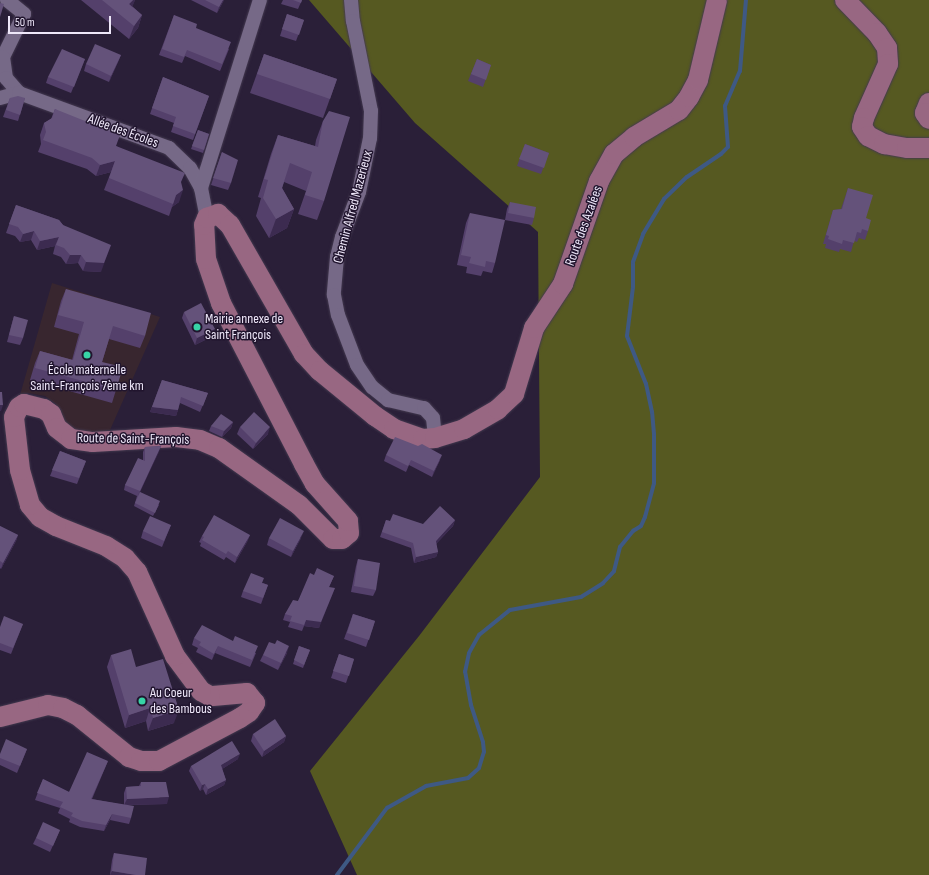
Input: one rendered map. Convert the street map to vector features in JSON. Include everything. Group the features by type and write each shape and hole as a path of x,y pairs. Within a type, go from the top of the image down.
{"main road":[{"name":"Route des Azalées","path":"435,438 464,428 490,414 514,394 519,383 532,334 562,284 606,166 623,145 679,110 689,97 700,74 717,0"},
{"path":"844,0 877,33 887,48 888,64 864,118 862,126 868,136 884,144 907,148 929,148"},
{"path":"929,103 924,113 929,120"},
{"path":"207,218 218,214 230,225 304,354 320,371 394,429 423,439 435,438"},
{"name":"Route de Saint-François","path":"0,717 48,705 63,708 77,715 129,757 141,761 159,761 240,718 249,712 255,703 247,693 215,696 201,691 175,656 137,572 125,558 106,546 56,526 40,516 30,505 20,470 14,417 19,407 24,404 44,409 50,414 60,431 71,439 93,442 176,437 200,440 219,448 299,505 333,539 342,539 349,533 348,521 315,484 221,302 206,259 204,225 207,218"}],"street":[{"path":"0,98 19,93 6,78 3,57 24,14 9,0"},
{"path":"201,188 260,0"},
{"name":"Chemin Alfred Mazerieux","path":"351,0 354,29 371,111 370,138 359,192 342,237 337,257 334,295 338,315 357,365 372,387 388,400 424,408 433,418 435,438"},
{"name":"Allée des Écoles","path":"19,93 169,148 190,168 201,188 207,218"}],"shaded area":[{"name":"École maternelle Saint-François 7ème km","path":"52,283 160,317 110,430 81,435 69,432 56,404 45,396 28,393 20,395"}],"green space":[{"path":"309,0 929,0 929,875 357,875 310,771 419,636 540,477 538,232 415,123"}],"building":[{"path":"102,0 133,0 129,4 142,15 134,26"},
{"path":"205,0 223,0 219,7"},
{"path":"293,0 302,0 301,3"},
{"path":"0,3 4,4 0,17"},
{"path":"287,14 304,20 299,35 282,29"},
{"path":"174,15 197,24 196,28 231,42 222,64 187,50 184,57 162,49"},
{"path":"95,44 121,55 111,76 86,64"},
{"path":"62,49 85,59 74,87 48,77"},
{"path":"264,54 337,79 330,99 257,74"},
{"path":"477,59 491,65 486,80 471,74"},
{"path":"163,77 209,96 195,134 173,126 176,117 152,108"},
{"path":"18,96 25,98 20,115 6,110 10,98"},
{"path":"55,109 120,135 116,146 185,173 181,182 183,190 176,195 173,204 109,178 115,161 100,165 92,158 43,140 46,132 44,123 52,118"},
{"path":"329,111 350,117 324,201 305,195 312,172 290,163 282,188 294,209 276,219 263,198 268,180 264,179 278,135 318,147 323,121"},
{"path":"198,130 209,134 204,150 192,146"},
{"path":"525,144 549,153 544,168 519,159"},
{"path":"222,152 238,160 231,183 213,178"},
{"path":"848,188 873,195 866,218 871,220 868,231 862,229 861,233 857,232 854,243 843,240 842,244 828,239 829,236 826,235 833,210 842,209"},
{"path":"510,202 536,207 534,218 508,213"},
{"path":"16,205 59,220 63,225 111,245 104,263 86,262 81,255 70,255 64,248 56,245 59,237 40,241 34,231 23,234 18,227 9,224"},
{"path":"470,213 505,220 495,263 486,261 485,267 469,263 471,257 461,255"},
{"path":"66,289 151,313 145,336 113,326 102,362 123,367 116,390 35,368 40,351 73,360 84,322 58,315"},
{"name":"Mairie annexe de Saint François","path":"201,303 215,329 197,338 184,312"},
{"path":"14,316 28,320 23,338 9,335"},
{"path":"162,380 208,393 203,406 181,397 178,410 152,407"},
{"path":"0,392 2,392 3,405 0,405"},
{"path":"254,412 270,427 256,443 240,427"},
{"path":"221,414 233,422 224,431 211,426"},
{"path":"395,437 418,446 422,444 442,455 434,471 411,460 408,466 386,455"},
{"path":"161,446 140,491 125,485 138,458 145,461 145,447"},
{"path":"60,451 86,461 79,478 52,470"},
{"path":"140,492 160,501 155,513 135,503"},
{"path":"440,506 455,520 436,541 438,552 416,557 413,543 382,532 386,520 390,521 393,514 423,524"},
{"path":"214,515 250,535 237,557 228,551 226,554 202,540 204,537 202,536"},
{"path":"150,516 171,525 164,541 143,531"},
{"path":"280,518 304,531 293,551 269,538"},
{"path":"0,526 18,535 3,563 0,561"},
{"path":"358,559 380,563 376,590 354,586"},
{"path":"317,568 334,576 329,587 335,588 321,622 306,620 304,625 290,621 292,616 285,614 293,600 298,601 310,573 314,575"},
{"path":"251,573 264,578 262,583 268,585 263,598 243,591"},
{"path":"353,614 375,621 369,640 347,633"},
{"path":"4,616 23,624 13,648 0,643 0,627"},
{"path":"202,625 233,641 235,636 258,646 252,660 218,646 214,654 199,645 201,642 194,638"},
{"path":"277,640 289,646 281,663 263,655 269,642 275,644"},
{"path":"299,646 310,650 304,665 294,660"},
{"name":"Au Coeur des Bambous","path":"131,649 136,667 163,659 179,710 153,718 150,708 129,715 111,655"},
{"path":"339,654 354,659 349,676 333,671"},
{"path":"275,719 286,736 264,751 253,734"},
{"path":"6,739 27,749 20,766 0,758 0,754"},
{"path":"232,741 240,754 221,765 226,780 208,789 205,784 202,785 191,766"},
{"path":"87,752 108,761 91,799 134,806 131,818 112,814 106,825 82,821 71,816 73,813 60,807 63,802 37,793 43,779 69,792"},
{"path":"141,782 166,782 169,797 127,799 126,787 141,786"},
{"path":"43,822 60,830 53,846 36,838"},
{"path":"114,853 147,858 145,875 112,871"}],"waterway":[{"path":"337,875 387,808 426,786 468,778 479,768 484,752 483,742 471,705 465,672 469,653 479,635 510,610 581,597 603,583 614,571 620,547 633,531 641,526 645,517 654,483 654,434 652,412 646,384 627,336 633,287 633,262 643,234 664,199 687,177 721,154 728,147 725,106 740,71 746,0"}],"place":[{"name":"Mairie annexe de Saint François","path":"197,327"},
{"name":"École maternelle Saint-François 7ème km","path":"87,355"},
{"name":"Au Coeur des Bambous","path":"142,701"}]}
